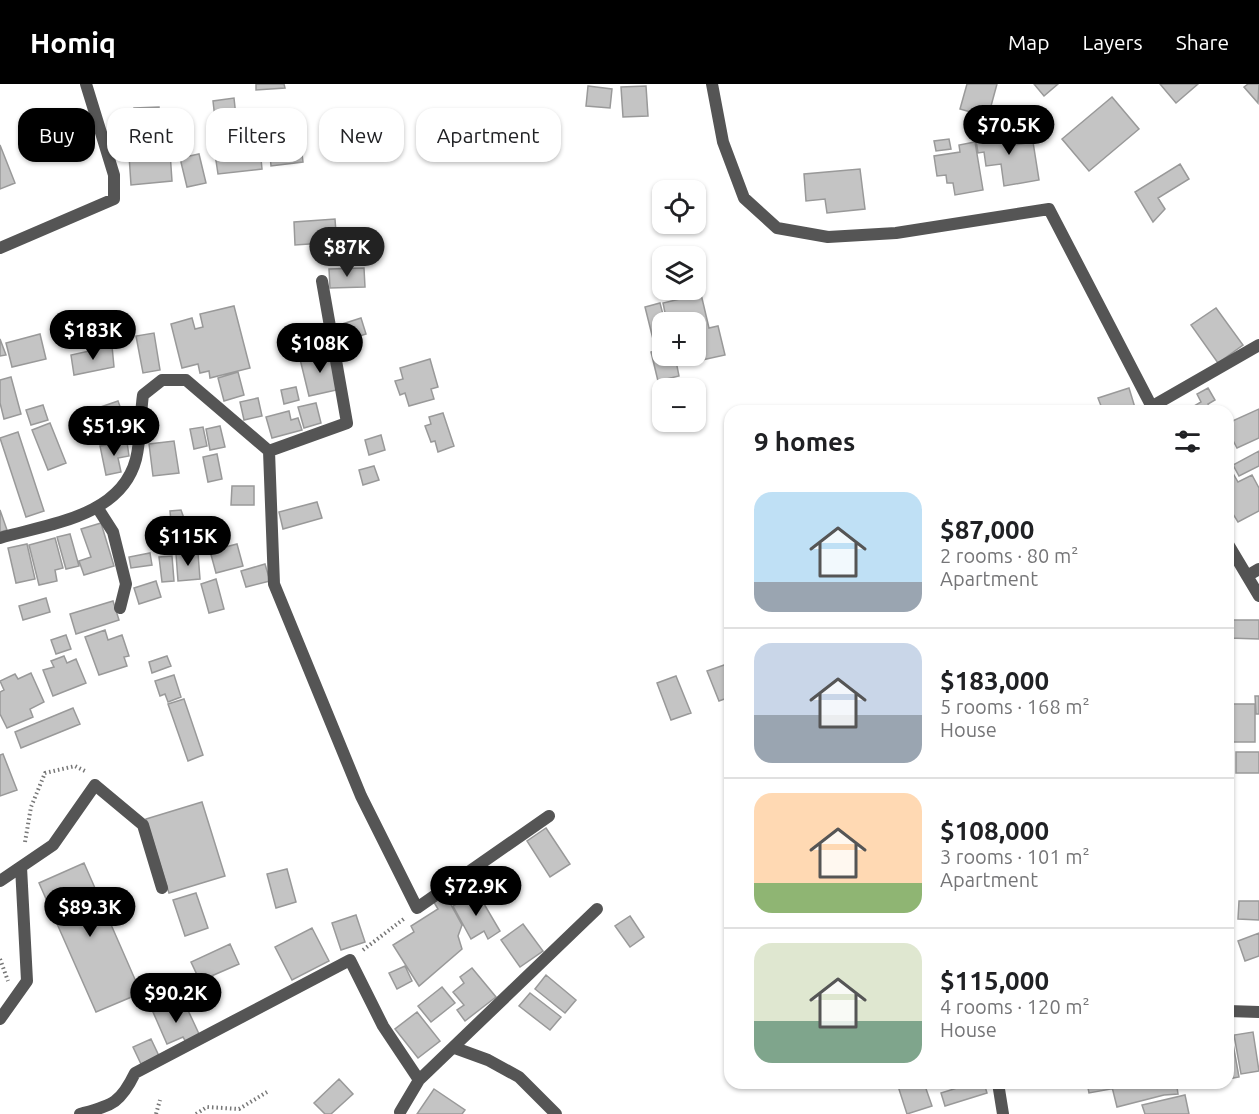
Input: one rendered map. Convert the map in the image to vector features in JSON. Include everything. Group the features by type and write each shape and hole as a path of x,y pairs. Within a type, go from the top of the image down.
{"street":[{"path":"0,249 114,199 114,174 86,84"},
{"path":"712,84 723,142 744,198 777,228 828,237 896,233 1049,209 1151,405"},
{"path":"269,451 347,423 322,281"},
{"path":"1160,405 1259,345"},
{"path":"0,538 97,507 110,500 128,480 136,459 143,395 162,380 186,380 269,451 274,584 361,796 417,908 549,816"},
{"path":"97,507 113,532 126,584 120,608"},
{"path":"1234,554 1259,596"},
{"path":"1247,576 1259,569"},
{"path":"0,881 52,845 95,785 143,825 162,888"},
{"path":"0,1019 27,981 21,867"},
{"path":"400,1112 419,1080 455,1048 597,909"},
{"path":"80,1114 104,1107 124,1095 135,1073 350,960 383,1026 419,1080"},
{"path":"1234,1011 1259,1012"},
{"path":"455,1048 488,1060 519,1077 556,1114"},
{"path":"999,1089 1003,1114"}],"path":[{"path":"21,867 31,807 45,773 75,766 100,779 95,785"},
{"path":"350,960 417,908"},
{"path":"196,1114 207,1107 239,1109 267,1092"},
{"path":"156,1114 160,1100"}],"building":[{"path":"256,84 284,84 285,88 256,90"},
{"path":"967,84 997,84 988,117 960,109"},
{"path":"1034,84 1058,84 1044,96"},
{"path":"1160,84 1198,84 1176,103"},
{"path":"1248,84 1259,84 1258,103 1244,87"},
{"path":"588,86 612,89 610,108 586,106"},
{"path":"646,86 648,116 623,117 621,87"},
{"path":"1112,97 1139,129 1089,171 1062,139"},
{"path":"234,98 235,108 214,108 213,101"},
{"path":"1008,128 1010,138 1014,137 1015,145 1033,142 1039,180 1004,186 1001,164 986,166 984,152 978,153 975,133"},
{"path":"949,139 951,149 936,151 934,141"},
{"path":"975,142 983,190 955,195 953,183 947,183 946,175 937,176 934,156 960,152 959,145"},
{"path":"0,145 15,183 0,189"},
{"path":"199,154 206,183 187,187 181,162 194,162 194,155"},
{"path":"129,162 171,162 172,181 131,185"},
{"path":"216,162 261,162 262,169 218,174"},
{"path":"271,162 303,162 271,166"},
{"path":"1180,164 1189,179 1158,198 1165,209 1153,222 1135,192"},
{"path":"860,169 865,209 827,213 825,199 806,201 804,174"},
{"path":"335,219 336,233 324,234 324,243 295,245 294,222"},
{"path":"364,268 365,287 330,288 329,269"},
{"path":"676,300 702,300 705,312 665,312 663,303"},
{"path":"660,303 662,312 652,312 652,335 645,307"},
{"path":"234,306 250,368 210,378 209,371 200,373 198,364 182,368 171,324 192,318 195,329 203,327 200,314"},
{"path":"1216,308 1243,345 1218,363 1191,325"},
{"path":"706,315 709,328 718,326 725,355 706,359"},
{"path":"361,318 366,334 344,341 339,325"},
{"path":"154,333 160,370 143,373 136,336"},
{"path":"40,334 46,359 12,367 6,343"},
{"path":"0,339 6,355 0,356"},
{"path":"112,346 114,367 74,375 71,355"},
{"path":"332,352 341,389 309,396 300,359"},
{"path":"430,359 438,387 431,389 434,399 409,406 405,393 400,395 395,381 403,379 400,368"},
{"path":"654,366 677,366 679,376 657,378"},
{"path":"238,372 244,395 224,401 218,378"},
{"path":"11,377 21,414 4,419 0,403 0,380"},
{"path":"296,387 299,400 284,404 281,390"},
{"path":"1129,388 1134,405 1101,405 1098,398"},
{"path":"1208,388 1215,400 1209,405 1196,405 1201,402 1197,394"},
{"path":"258,398 262,416 244,420 240,402"},
{"path":"118,401 122,412 92,423 89,411"},
{"path":"316,403 321,423 304,428 298,407"},
{"path":"43,405 48,420 31,425 26,410"},
{"path":"1259,409 1259,438 1237,448 1234,442 1234,420"},
{"path":"289,411 291,420 298,418 302,430 272,438 266,417"},
{"path":"443,413 454,446 438,452 435,441 431,442 425,426 431,424 429,417"},
{"path":"129,418 134,432 106,442 101,428"},
{"path":"50,423 66,463 48,470 32,430"},
{"path":"220,426 225,447 210,450 206,429"},
{"path":"203,427 207,446 194,449 190,429"},
{"path":"18,432 44,511 26,517 0,438"},
{"path":"381,435 385,450 369,455 365,440"},
{"path":"174,441 179,473 153,476 149,444"},
{"path":"127,442 129,456 118,458 121,472 106,475 100,446"},
{"path":"1259,451 1259,466 1239,476 1234,464"},
{"path":"217,454 222,479 208,482 203,457"},
{"path":"374,466 379,480 363,485 359,470"},
{"path":"1234,475 1238,482 1252,475 1259,488 1259,511 1238,522 1234,516"},
{"path":"232,486 254,486 254,505 231,505"},
{"path":"317,502 322,518 283,529 279,512"},
{"path":"0,510 7,530 0,532"},
{"path":"181,510 185,521 171,522 170,511"},
{"path":"101,523 114,566 84,575 79,561 91,557 81,529"},
{"path":"70,534 79,566 66,569 57,537"},
{"path":"55,538 63,568 55,570 57,581 39,585 29,545"},
{"path":"27,544 35,579 16,583 8,548"},
{"path":"237,544 243,566 216,573 210,551"},
{"path":"150,553 152,565 131,568 129,557"},
{"path":"198,553 200,579 178,581 176,554"},
{"path":"172,556 174,581 162,582 159,557"},
{"path":"265,564 270,581 246,587 241,571"},
{"path":"216,579 224,609 209,613 201,584"},
{"path":"156,581 161,597 139,604 134,588"},
{"path":"46,598 50,612 23,620 19,606"},
{"path":"113,601 119,620 76,634 70,614"},
{"path":"1234,620 1259,620 1259,639 1234,638"},
{"path":"105,630 108,640 122,635 129,656 124,657 127,666 99,675 85,637"},
{"path":"66,635 71,649 56,654 51,640"},
{"path":"64,656 67,663 76,659 86,683 53,696 43,670 54,667 51,661"},
{"path":"167,656 171,666 152,673 149,662"},
{"path":"724,665 724,699 719,701 707,671"},
{"path":"31,673 44,702 30,709 33,717 7,728 0,714 0,692 4,690 0,681 15,674 18,679"},
{"path":"174,675 181,697 168,702 165,694 160,696 155,681"},
{"path":"676,676 691,713 671,720 657,683"},
{"path":"1255,696 1259,696 1259,714 1256,714"},
{"path":"184,699 203,755 188,761 168,704"},
{"path":"1234,704 1255,704 1255,742 1234,742"},
{"path":"73,708 80,724 21,748 15,732"},
{"path":"1236,752 1259,752 1259,773 1236,773"},
{"path":"3,754 17,790 0,796 0,755"},
{"path":"202,802 225,876 169,893 146,819"},
{"path":"546,828 570,864 550,877 527,841"},
{"path":"84,863 141,993 96,1012 39,883"},
{"path":"287,869 296,902 276,908 267,874"},
{"path":"444,892 462,925 458,936 462,949 419,986 393,945 414,932 411,926 438,909 432,899"},
{"path":"477,892 500,931 488,939 484,931 471,939 453,906"},
{"path":"196,893 208,928 185,936 173,900"},
{"path":"1239,901 1259,901 1259,920 1238,919"},
{"path":"356,915 365,942 341,950 332,923"},
{"path":"630,916 644,937 630,947 615,926"},
{"path":"523,924 543,951 520,967 501,940"},
{"path":"312,928 329,961 292,980 275,947"},
{"path":"1259,933 1259,956 1245,961 1238,941"},
{"path":"230,944 239,964 200,981 191,962"},
{"path":"405,966 412,981 397,989 389,973"},
{"path":"472,968 496,997 465,1021 457,1010 464,1005 453,992 464,983 460,977"},
{"path":"546,975 576,1000 565,1013 535,989"},
{"path":"442,987 455,1003 431,1022 418,1006"},
{"path":"530,993 561,1017 550,1030 519,1006"},
{"path":"174,1002 178,1010 186,1006 200,1036 186,1042 183,1037 167,1044 153,1012"},
{"path":"417,1012 440,1041 418,1058 395,1029"},
{"path":"1253,1032 1259,1071 1241,1074 1234,1035"},
{"path":"151,1039 159,1056 141,1064 133,1047"},
{"path":"1234,1050 1239,1077 1234,1078"},
{"path":"339,1079 353,1094 331,1114 325,1114 314,1103"},
{"path":"434,1089 465,1110 462,1114 417,1114"},
{"path":"899,1089 926,1089 932,1106 907,1114"},
{"path":"954,1089 986,1089 987,1093 945,1106 941,1093"},
{"path":"1088,1089 1111,1089 1089,1093"},
{"path":"1112,1089 1177,1089 1178,1094 1164,1095 1117,1107"},
{"path":"1185,1095 1189,1114 1145,1114 1142,1105"}]}
